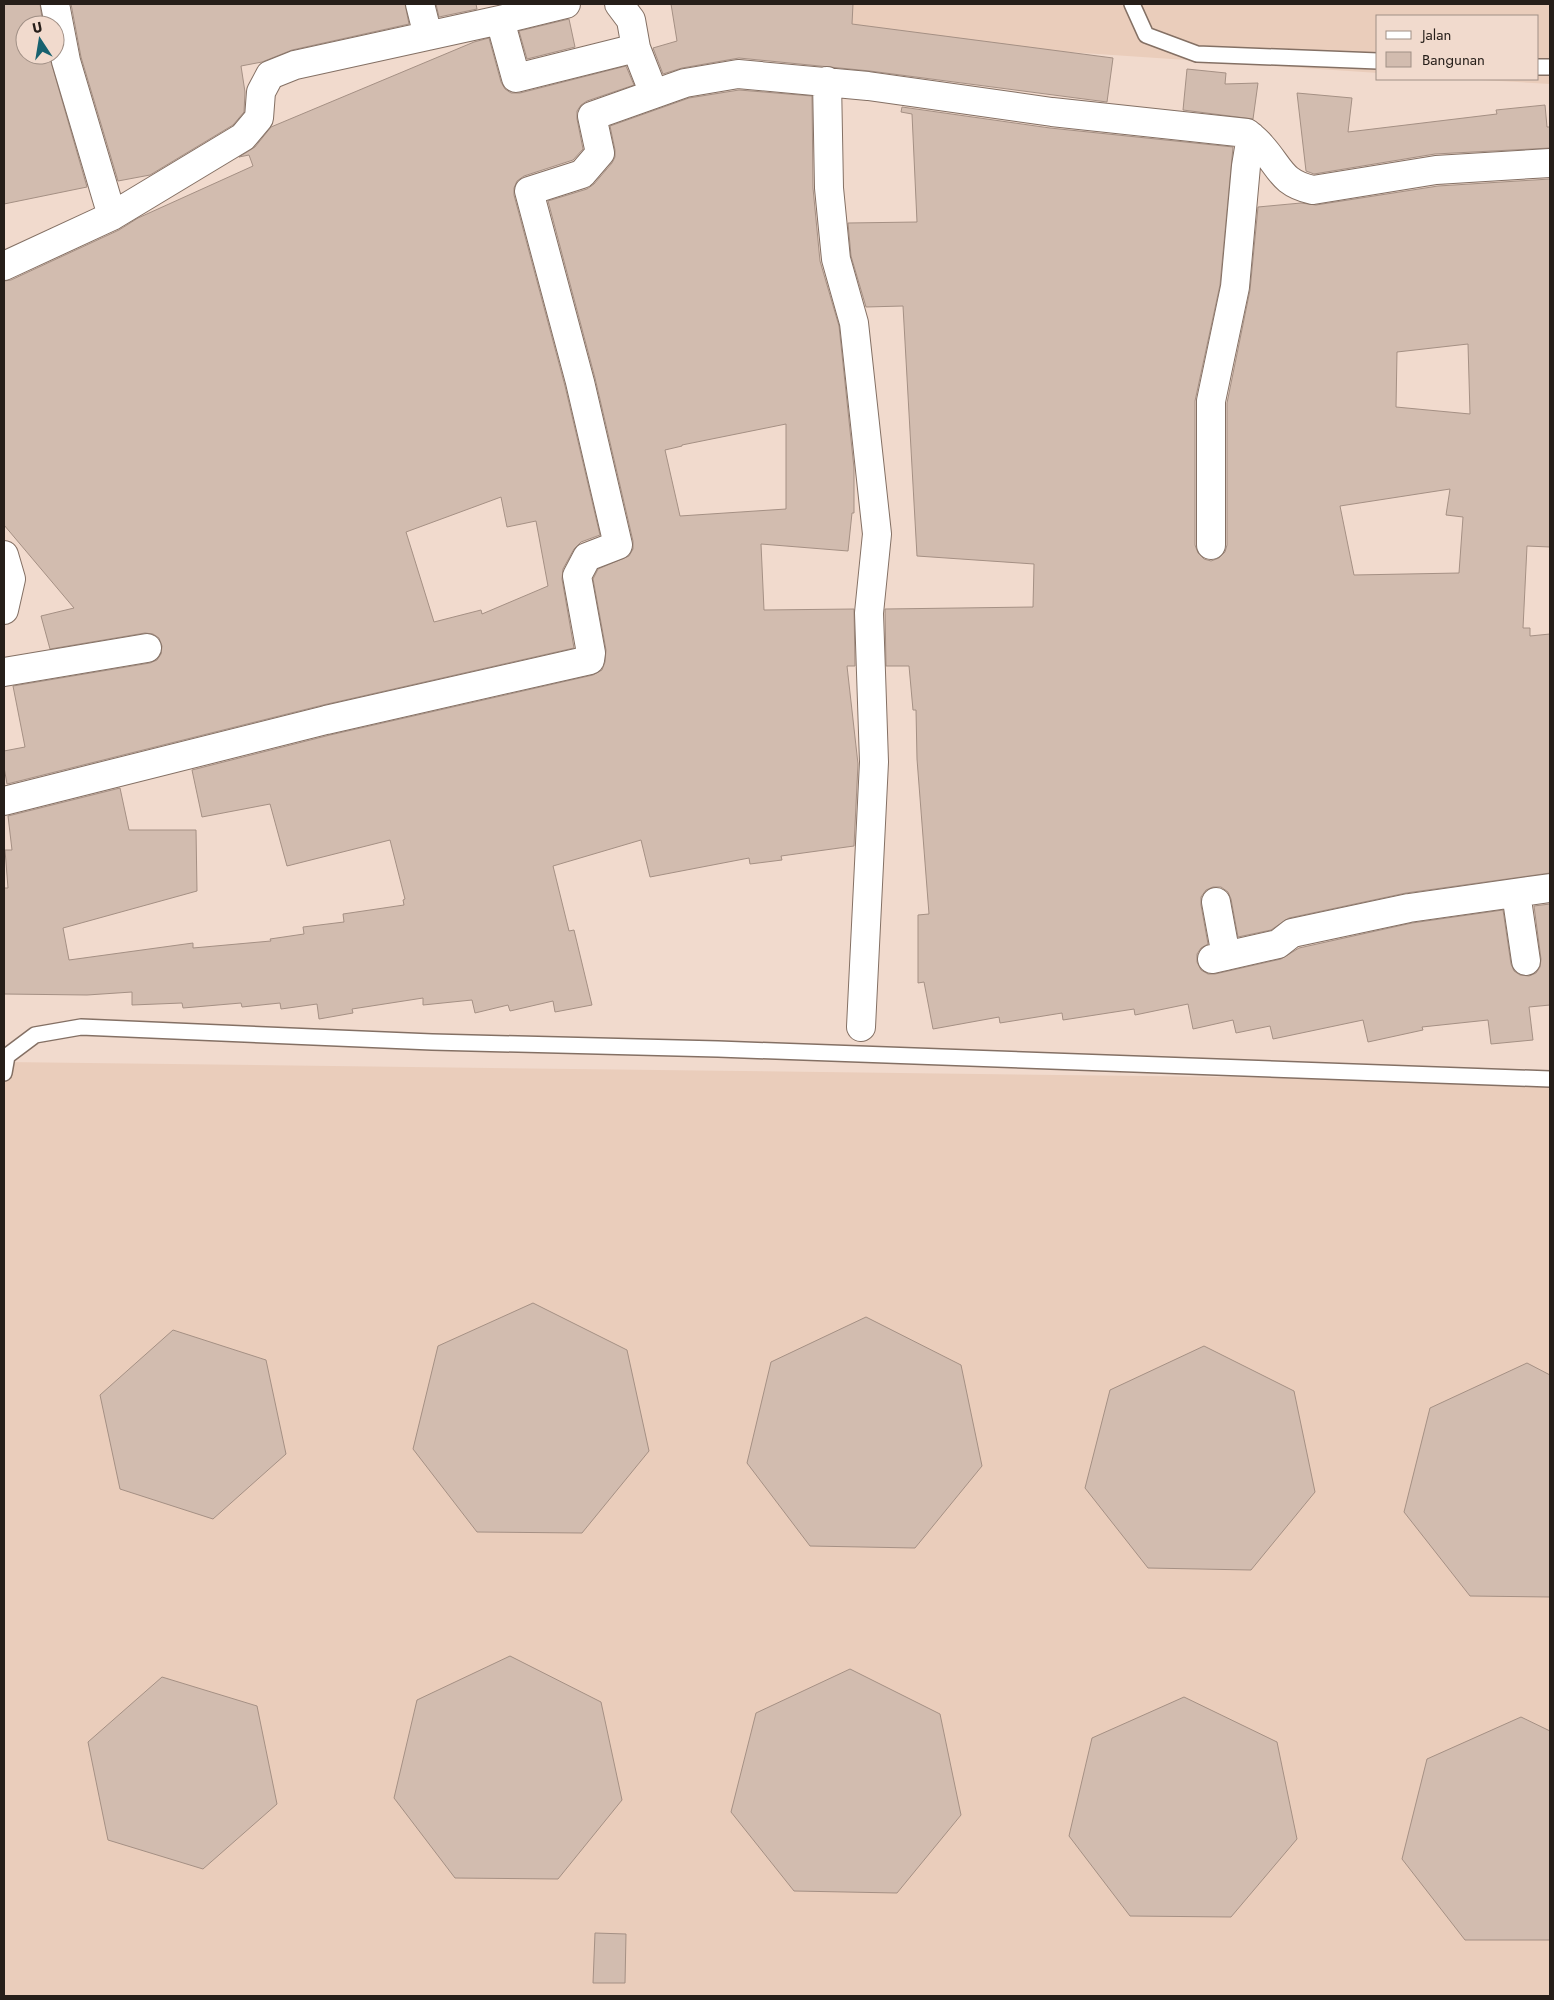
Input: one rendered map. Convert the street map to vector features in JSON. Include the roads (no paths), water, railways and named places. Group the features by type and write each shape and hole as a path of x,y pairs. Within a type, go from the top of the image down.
{"street":[{"path":"55,4 66,61 112,216"},
{"path":"420,4 428,36"},
{"path":"4,266 112,216 243,136 259,118 262,92 270,75 296,65 566,4"},
{"path":"619,4 631,20 636,48 654,94"},
{"path":"500,20 516,78 636,48"},
{"path":"4,802 326,720 590,660 591,652 577,576 587,557 618,545 580,382 529,191 582,174 600,153 592,116 685,83 738,74 827,82 1052,112 1247,132 1261,146 1286,178 1300,187 1313,190 1436,170 1550,163"},
{"path":"827,82 828,188 836,259 854,323 877,534 869,613 874,762 861,1027"},
{"path":"1211,545 1211,401 1235,287 1246,166 1251,136"},
{"path":"4,554 11,579 4,610"},
{"path":"4,672 148,648"},
{"path":"1216,902 1219,957 1278,944 1292,933 1409,908 1550,888"},
{"path":"1516,892 1526,961"}],"lane":[{"path":"1132,4 1146,35 1197,54 1376,61"},
{"path":"4,1073 7,1056 35,1035 81,1027 432,1042 718,1049 1550,1079"}]}
